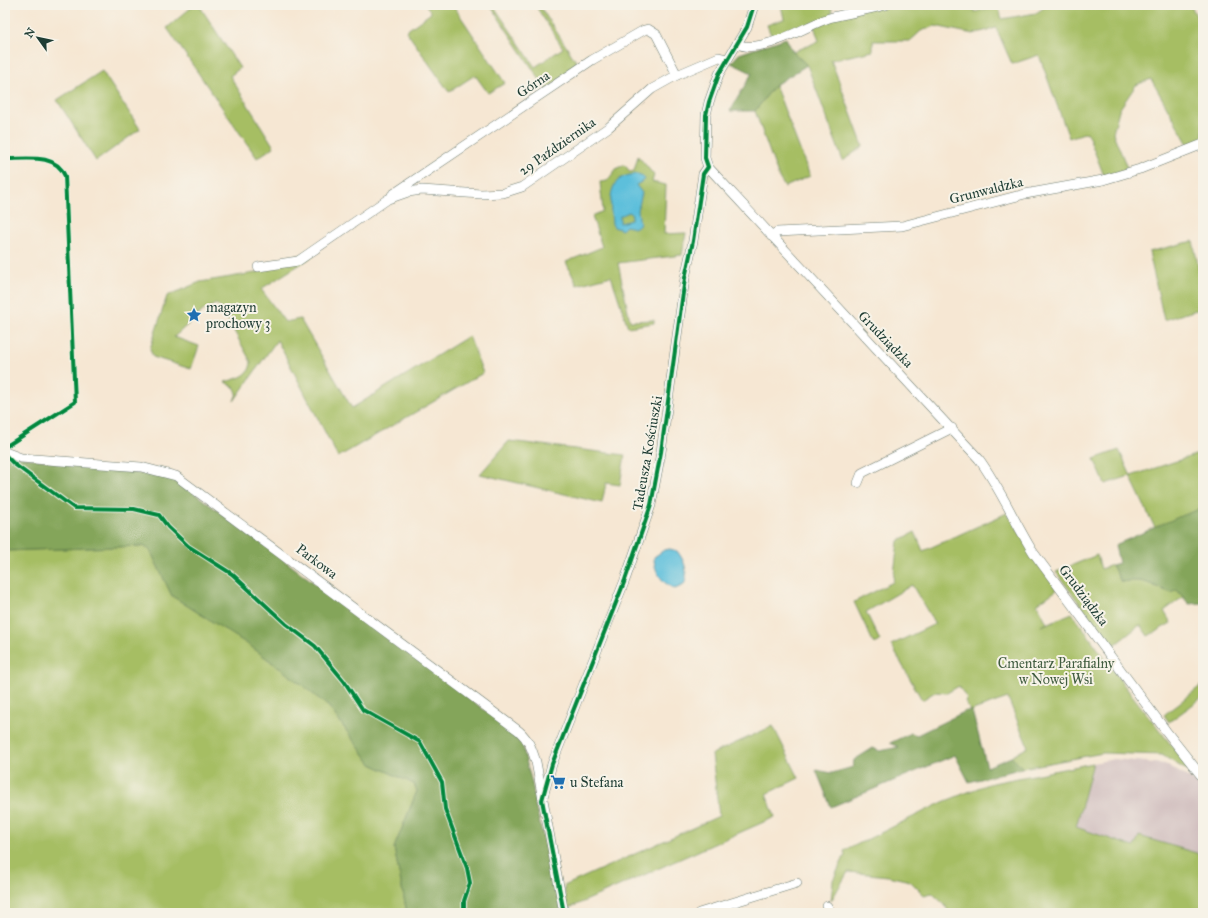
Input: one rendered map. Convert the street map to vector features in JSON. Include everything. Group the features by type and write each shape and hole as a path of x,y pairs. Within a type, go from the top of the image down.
{"street":[{"path":"708,167 705,158 706,115 712,90 727,59 747,26 754,5"},
{"path":"737,44 751,47 769,44 830,18 886,5"},
{"name":"Górna","path":"391,198 397,191 592,60 644,30 648,29 656,34 677,75"},
{"name":"29 Października","path":"258,267 298,260 391,198 422,190 481,194 503,193 522,188 609,127 652,89 677,75 719,57 727,59"},
{"name":"Grunwaldzka","path":"770,236 777,232 902,226 1025,194 1103,180 1140,169 1203,144"},
{"name":"Grudziądzka","path":"708,167 770,236 980,459 1034,552 1203,778"},
{"name":"Tadeusza Kościuszki","path":"542,800 552,764 625,580 651,505 661,452 685,278 693,241 703,174 708,167"},
{"path":"858,483 862,473 952,428"},
{"name":"Parkowa","path":"5,452 22,458 141,467 176,476 519,731 526,738 532,748 564,913"},
{"path":"699,913 797,883"}],"shaded area":[{"path":"1114,759 1165,764 1203,786 1203,855 1139,836 1135,847 1076,827 1093,763"}],"green space":[{"path":"194,5 199,5 240,68 230,76 274,147 257,158 167,28"},
{"path":"426,5 453,5 505,83 488,93 475,75 449,92 406,31 431,13"},
{"path":"490,5 493,5 535,67 563,48 535,5 539,5 579,66 546,89"},
{"path":"781,5 831,5 833,15 880,5 971,5 975,12 998,5 1002,19 1036,13 1048,5 1190,5 1203,27 1203,141 1189,146 1151,79 1136,85 1119,110 1113,133 1128,170 1104,176 1087,132 1069,138 1039,55 1012,64 996,28 973,34 935,26 921,31 910,41 873,41 873,51 831,60 863,146 843,161 807,65 793,52 819,41 813,23 772,38 767,25 784,19"},
{"path":"786,38 793,52 807,65 775,85 755,111 730,111 752,73 731,63 739,54"},
{"path":"102,71 140,129 96,161 57,100"},
{"path":"775,85 810,176 785,187 779,178 755,111"},
{"path":"638,156 654,175 652,182 666,185 664,234 686,233 682,255 618,263 630,321 654,320 654,323 628,327 611,276 577,285 566,262 602,247 592,216 603,211 600,182 607,181 617,168 625,165 630,172 634,171"},
{"path":"1193,241 1203,289 1203,308 1164,320 1149,252"},
{"path":"308,252 315,255 261,289 285,322 300,319 352,408 469,336 483,373 338,457 277,340 234,401 237,393 235,388 225,382 245,374 250,367 251,362 222,309 216,304 204,310 174,337 199,346 191,369 153,357 150,349 167,296 200,282 255,273"},
{"path":"509,441 625,455 620,485 606,483 602,503 480,474"},
{"path":"1119,450 1131,476 1198,454 1203,467 1203,508 1155,528 1130,476 1105,484 1094,459"},
{"path":"5,455 174,478 522,738 533,787 535,804 562,913 407,913 394,848 417,791 414,784 371,764 329,707 249,645 172,596 150,550 143,546 5,551"},
{"path":"1203,508 1203,603 1189,604 1177,590 1172,593 1148,583 1137,581 1121,582 1112,565 1119,563 1115,545 1183,515"},
{"name":"Cmentarz Parafialny w Nowej Wsi","path":"1007,513 1057,590 1037,604 1047,623 1042,626 1072,613 1124,685 1187,765 1188,771 1162,755 1103,753 1023,768 1011,757 1028,747 1008,698 970,711 965,701 967,699 959,686 947,693 935,692 922,700 891,645 935,624 912,585 866,612 880,641 874,644 854,602 893,582 898,541 915,532 923,551"},
{"path":"143,546 150,550 172,596 249,645 329,707 371,764 414,784 417,791 394,848 407,913 5,913 5,551"},
{"path":"1097,555 1101,569 1112,565 1121,582 1137,581 1148,583 1172,593 1177,589 1183,597 1164,611 1171,623 1148,636 1140,625 1112,647 1056,572"},
{"path":"1203,684 1203,697 1169,722 1164,715"},
{"path":"966,711 972,711 987,767 1011,757 1023,768 969,782 955,755 831,807 816,770 832,773 853,767 854,760 873,748 880,751 899,747 890,743 911,733 917,735"},
{"path":"773,726 799,778 766,794 775,817 567,909 564,886 719,816 712,754"},
{"path":"1093,763 1076,827 1134,847 1139,836 1203,855 1203,913 949,913 945,905 932,893 924,895 910,881 888,876 848,872 831,901 833,880 845,855 844,851 943,802 988,784"}],"water":[{"path":"638,174 643,176 645,180 636,185 642,193 638,210 640,225 634,228 626,226 622,230 614,227 612,224 611,198 612,190 615,184 620,179 628,175","holes":["629,212 632,214 631,220 620,223 620,216"]},
{"path":"670,549 677,551 680,555 686,572 684,585 675,589 666,584 657,572 654,562 654,557 664,550"}],"cycle path":[{"path":"564,913 542,800 552,764 625,580 651,505 661,452 685,278 693,241 703,174 708,167 705,158 706,115 719,74 747,27 754,5"},
{"path":"5,159 31,158 48,161 61,169 65,176 75,402 5,447"},
{"path":"5,455 14,464 74,508 134,509 159,515 168,527 188,546 232,574 286,624 315,646 344,681 363,710 420,742 442,782 445,809 467,868 470,883 464,901 464,913"}],"place":[{"name":"magazyn prochowy 3","path":"194,315"},
{"name":"u Stefana","path":"558,782"}]}
